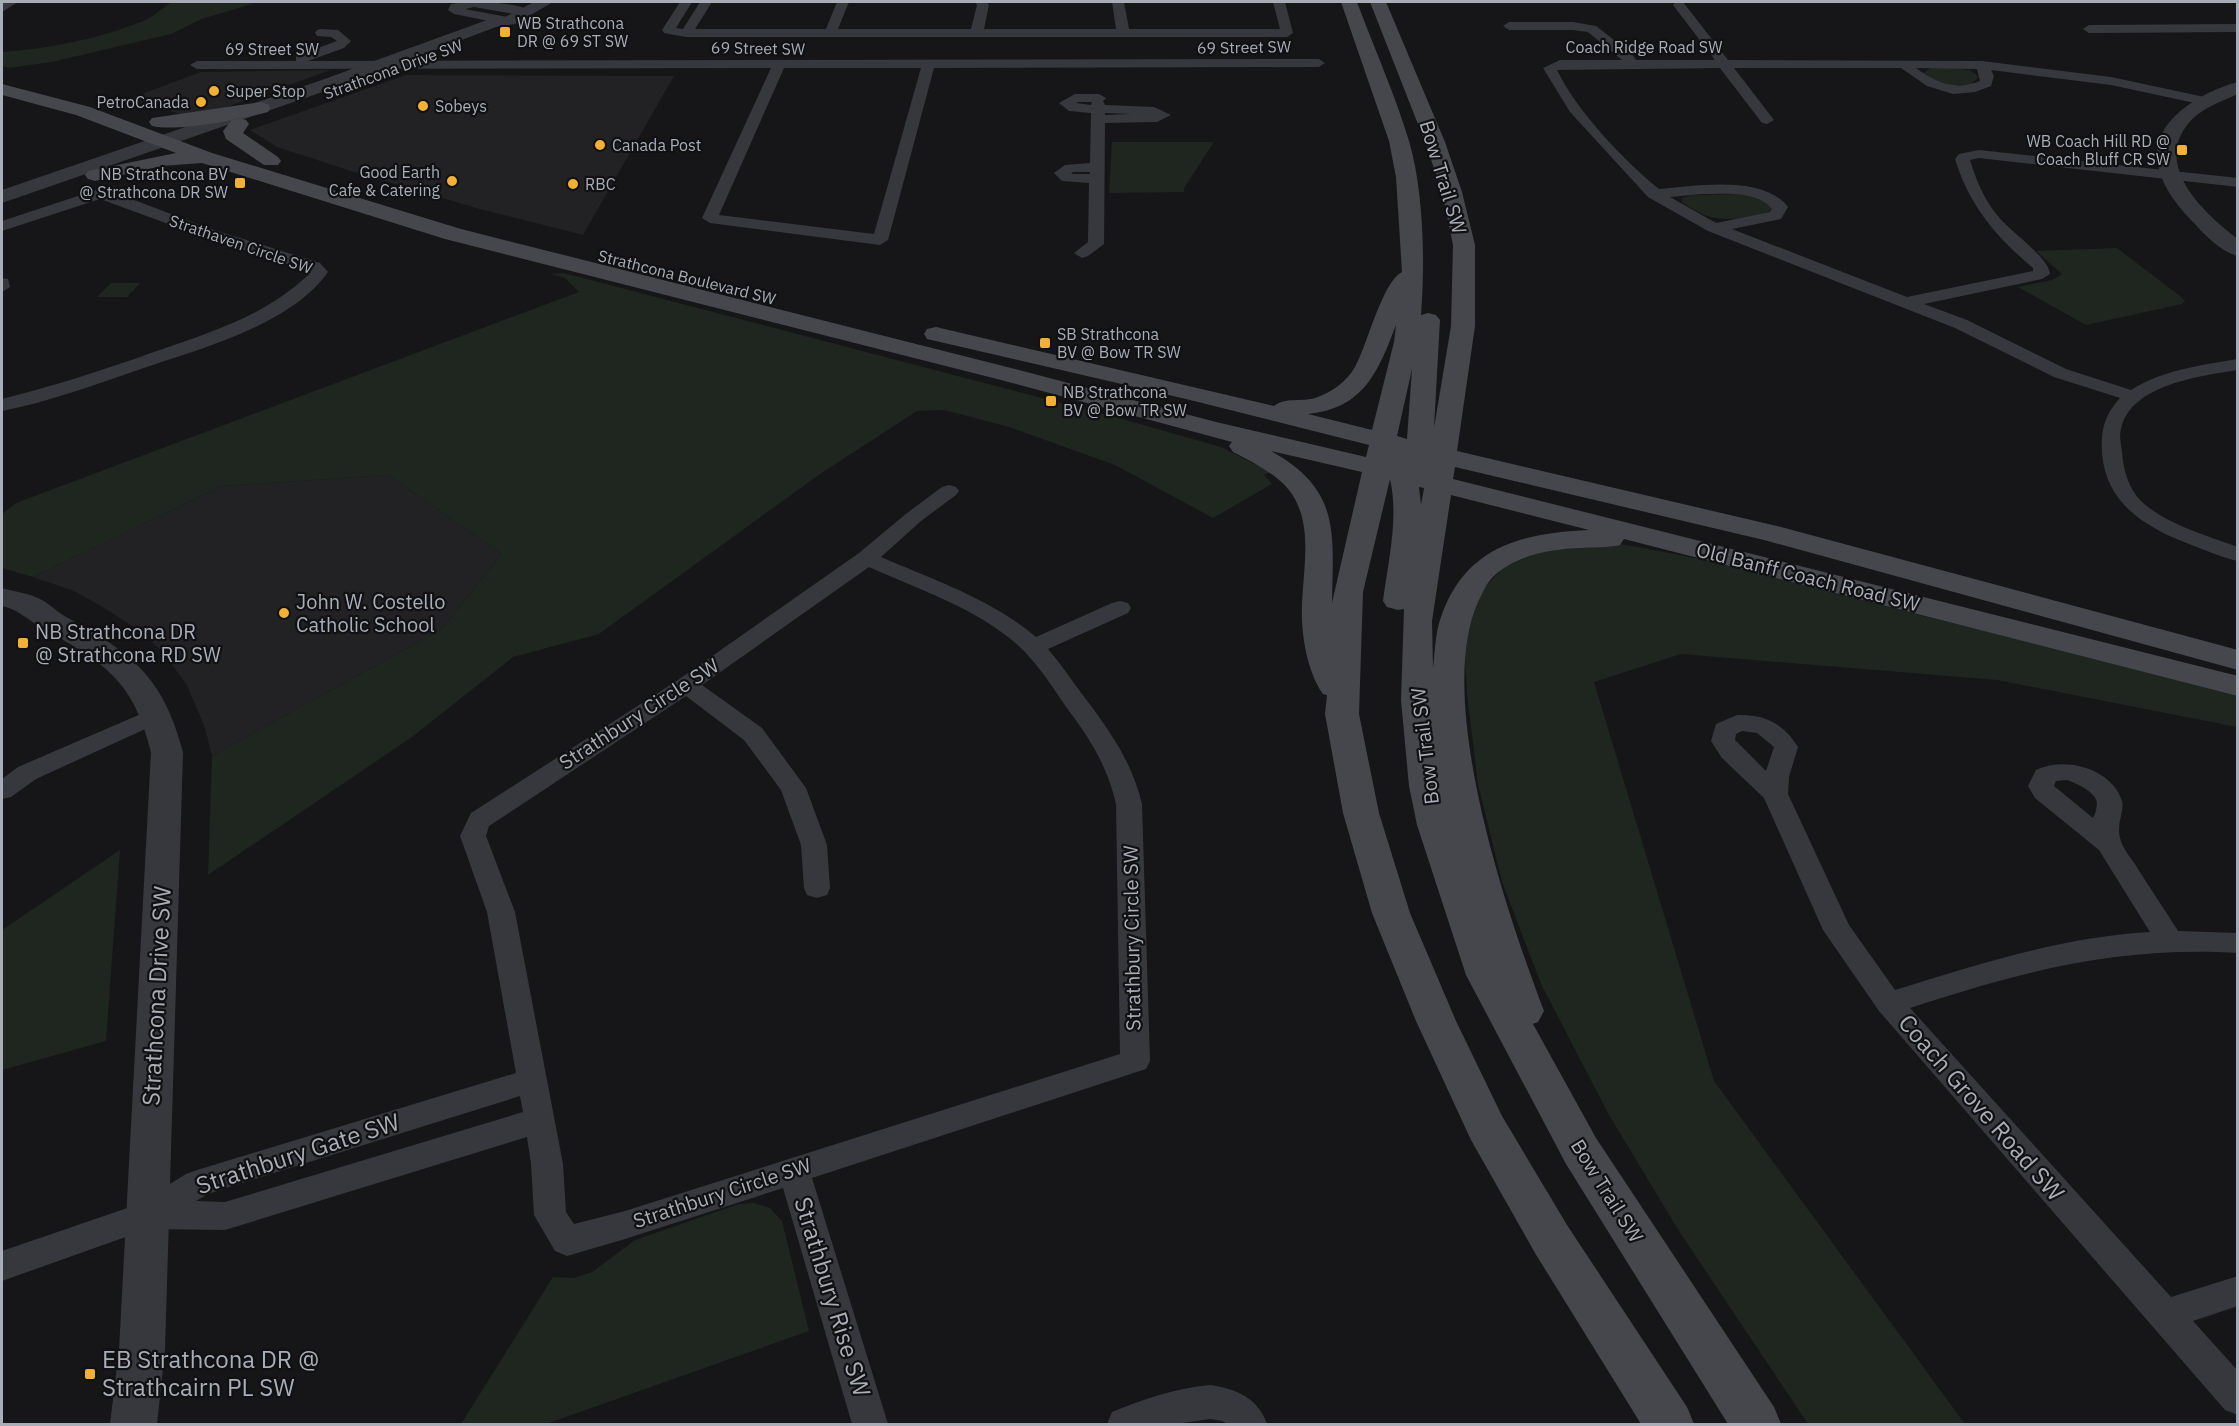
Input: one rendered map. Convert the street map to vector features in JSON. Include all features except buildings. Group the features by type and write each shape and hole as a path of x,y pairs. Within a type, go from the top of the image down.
{"main road":[{"name":"Bow Trail SW","path":"1349,2 1399,141 1406,177 1413,264 1413,296 1406,342 1417,621 1417,700 1426,786 1452,878 1486,975 1581,1151 1756,1425"},
{"name":"Bow Trail SW","path":"1378,2 1435,142 1452,192 1464,245 1463,326 1449,412 1411,461 1348,592 1342,714 1361,813 1391,913 1436,1021 1486,1127 1551,1239 1669,1425"},
{"name":"Strathcona Boulevard SW","path":"2,78 87,97 183,139 453,234 1010,375 1211,429 1411,461"},
{"name":"Strathcona Boulevard SW","path":"2,90 51,101 112,121 271,161 388,199 591,254 792,303 995,347 1263,411 1411,461"},
{"path":"98,168 168,159 196,119 261,108"},
{"path":"98,168 127,144 112,121"},
{"path":"239,124 233,135 271,161"},
{"path":"1263,411 1321,405 1351,389 1367,368 1388,314 1413,264"},
{"path":"1411,461 1428,320 1426,298 1413,264"},
{"path":"1010,375 1411,461 2069,624 2238,660"},
{"path":"1449,412 1469,439 1499,457 1569,484"},
{"path":"1211,429 1287,474 1303,489 1312,507 1319,546 1319,637 1342,714"},
{"name":"Old Banff Coach Road SW","path":"1411,461 1569,484 1771,533 2238,660"},
{"name":"Old Banff Coach Road SW","path":"1411,461 1698,549 2238,686"},
{"path":"1581,1151 1518,995 1490,912 1459,786 1451,734 1448,692 1450,655 1457,610 1475,578 1488,564 1531,547 1587,538 1631,540 1698,549"}],"street":[{"path":"2,7 10,2"},
{"name":"Strathcona Drive SW","path":"2,197 183,139 493,23 509,21 545,2"},
{"path":"686,2 668,30 686,33 1287,33 1279,2"},
{"path":"686,33 706,2"},
{"path":"831,32 843,2"},
{"path":"977,32 983,5 981,2"},
{"path":"1118,2 1123,33"},
{"path":"509,21 454,10 454,7 474,3 526,12"},
{"path":"1679,5 1719,57 1722,65 1767,120"},
{"name":"Strathcona Drive SW","path":"183,139 239,124 413,64 506,27 509,21"},
{"path":"1509,26 1587,28 1627,57 1632,64"},
{"path":"2089,28 2238,28"},
{"path":"2218,28 2238,37"},
{"path":"292,65 299,60 340,45 345,40 334,33 321,33"},
{"name":"69 Street SW","path":"197,65 928,65 1099,92 1319,63"},
{"name":"Coach Ridge Road SW","path":"2132,396 2039,364 1979,333 1908,302 1714,228 1681,212 1638,181 1570,103 1550,68 1560,64 1982,65 2036,69 2098,78 2204,102"},
{"path":"1904,64 1932,85 1965,89 1986,83 1987,76 1982,65"},
{"path":"778,66 710,218 880,240 928,65"},
{"path":"2238,87 2204,102 2181,117 2166,142 2170,176 2197,215 2238,250"},
{"path":"1082,253 1096,244 1099,92"},
{"path":"1908,302 2042,274 2041,267 2010,240 1979,203 1969,185 1962,159 1964,157 1979,154 2238,183"},
{"name":"Strathcona Drive SW","path":"2,208 98,168"},
{"path":"1653,194 1740,190 1768,197 1780,207 1775,216 1714,228"},
{"name":"Strathaven Circle SW","path":"2,226 99,194 116,198 199,230 314,266 320,272 310,284 283,303 248,322 81,384 2,405"},
{"path":"2238,364 2187,374 2150,386 2132,396 2122,406 2111,430 2112,456 2126,495 2133,504 2156,521 2238,555"},
{"path":"867,558 914,517 949,492"},
{"name":"Strathbury Circle SW","path":"867,558 985,612 1012,629 1033,647 1111,749 1126,786 1129,804 1135,1061 625,1225 567,1241 550,1215 546,1164 539,1120 501,912 473,836 475,825 483,814 506,802 686,685 867,558"},
{"name":"Strathcona Drive SW","path":"2,597 31,605 49,620 94,644 111,656 138,683 157,715 164,737 168,768 142,1350 134,1425"},
{"path":"1033,647 1120,608"},
{"name":"Strathcona Drive SW","path":"2,616 15,619 49,620"},
{"path":"686,685 753,734 793,788 814,845 817,888"},
{"path":"2,791 27,773 157,715"},
{"path":"1775,794 1837,930 1889,1003"},
{"path":"2108,843 2171,943"},
{"name":"Coach Grove Road SW","path":"2238,942 2171,943 2089,949 2049,957 1889,1003 2238,1398"},
{"name":"Strathbury Gate SW","path":"147,1215 197,1184 532,1080"},
{"name":"Strathbury Gate SW","path":"147,1215 225,1216 539,1120"},
{"name":"Strathbury Rise SW","path":"794,1170 870,1425"},
{"path":"2,1266 147,1215"},
{"path":"2165,1316 2238,1290"},
{"path":"1125,1425 1181,1405 1221,1402 1246,1417 1250,1425"}],"shaded area":[{"path":"172,2 259,2 201,19 171,34 52,62 9,68 2,66 2,52 55,46 124,28 145,20"},
{"path":"1931,68 1963,69 1979,77 1970,85 1942,85 1923,73"},
{"path":"331,70 221,109 184,115 128,99 201,72"},
{"path":"406,75 674,76 583,235 480,209 354,172 277,147 250,130"},
{"path":"1112,142 1214,142 1184,188 1184,192 1109,193"},
{"path":"1744,194 1763,198 1774,208 1761,214 1723,219 1699,213 1682,202 1682,198 1693,195"},
{"path":"2117,248 2185,301 2182,304 2086,325 2018,287 2052,280 2062,274 2036,251"},
{"path":"564,273 1115,417 1221,447 1270,472 1264,475 1272,484 1213,518 1115,465 1009,427 944,410 917,411 820,474 599,634 513,657 412,737 208,875 212,756 442,629 502,554 388,475 222,486 33,577 2,568 2,514 16,503 579,292 565,278 552,274"},
{"path":"111,283 140,283 127,297 97,297"},
{"name":"John W. Costello Catholic School","path":"388,475 502,554 442,629 212,756 205,728 187,685 162,651 138,630 101,606 74,591 33,577 222,486"},
{"path":"1613,543 1717,563 1975,629 2237,691 2237,727 1997,680 1681,654 1594,682 1714,1081 1965,1424 1808,1424 1679,1231 1609,1115 1541,984 1502,882 1478,784 1467,694 1464,641 1474,598 1511,560 1534,550"},
{"path":"120,850 106,1041 2,1070 2,930"},
{"path":"754,1203 770,1208 782,1221 809,1331 546,1424 461,1424 553,1277 574,1278 592,1272 635,1240 739,1204"}],"place":[{"name":"WB Strathcona DR @ 69 ST SW","path":"505,32"},
{"name":"Super Stop","path":"214,91"},
{"name":"PetroCanada","path":"201,102"},
{"name":"Sobeys","path":"423,106"},
{"name":"Canada Post","path":"600,145"},
{"name":"WB Coach Hill RD @ Coach Bluff CR SW","path":"2182,150"},
{"name":"Good Earth Cafe & Catering","path":"452,181"},
{"name":"NB Strathcona BV @ Strathcona DR SW","path":"240,183"},
{"name":"RBC","path":"573,184"},
{"name":"SB Strathcona BV @ Bow TR SW","path":"1045,343"},
{"name":"NB Strathcona BV @ Bow TR SW","path":"1051,401"},
{"name":"John W. Costello Catholic School","path":"284,613"},
{"name":"NB Strathcona DR @ Strathcona RD SW","path":"23,643"},
{"name":"EB Strathcona DR @ Strathcairn PL SW","path":"90,1374"}]}
